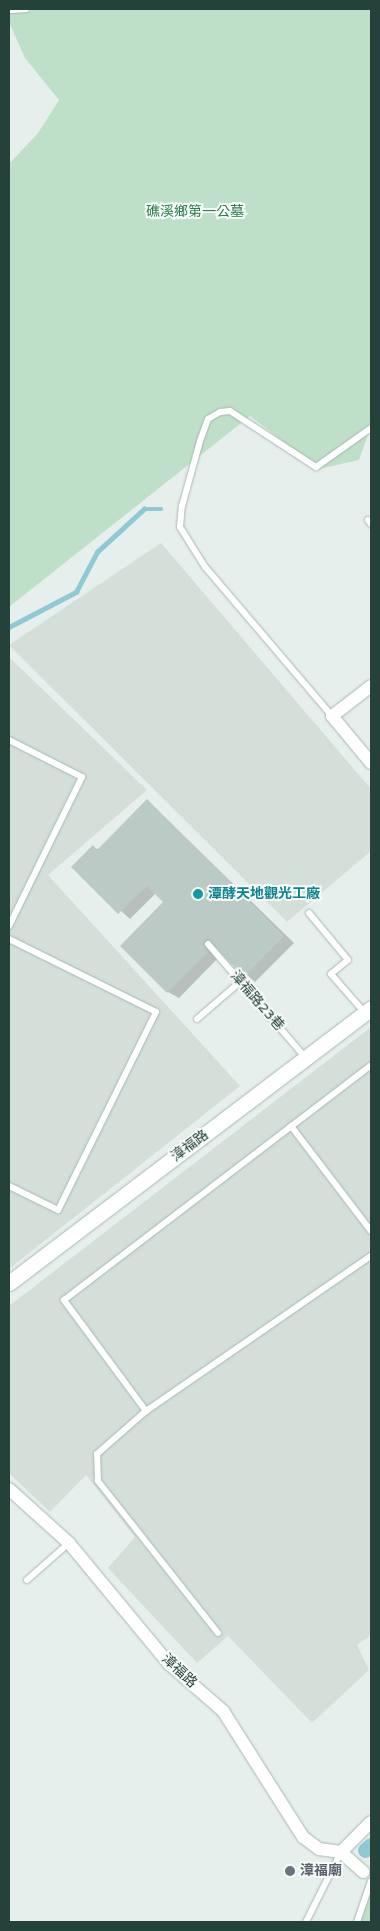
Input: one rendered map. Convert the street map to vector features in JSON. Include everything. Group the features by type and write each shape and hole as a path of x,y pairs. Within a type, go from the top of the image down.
{"street":[{"path":"371,686 332,716 371,763"},
{"name":"漳福路","path":"9,1283 368,1010"},
{"name":"漳福路","path":"9,1489 69,1543 169,1664 223,1711 304,1837 319,1849 344,1855"},
{"path":"369,1877 344,1855 371,1822"}],"lane":[{"path":"9,10 26,9"},
{"path":"332,716 205,567 180,527 182,506 202,433 208,419 220,412 230,411 316,467 371,428"},
{"path":"9,740 82,778 9,926"},
{"path":"309,913 348,960 331,974 368,1010"},
{"path":"9,939 156,1012 58,1210 9,1186"},
{"name":"漳福路23巷","path":"208,944 306,1058"},
{"path":"197,1019 240,982"},
{"path":"146,1411 64,1300 371,1065"},
{"path":"291,1126 371,1231"},
{"path":"218,1634 98,1482 97,1454 146,1411 371,1256"},
{"path":"27,1580 69,1543"},
{"path":"306,1922 344,1855"},
{"path":"357,1922 369,1877"}],"shaded area":[{"path":"161,543 371,789 371,851 287,922 9,645"},
{"path":"9,657 147,790 48,875 240,1086 9,1269"},
{"path":"371,1027 371,1635 357,1645 369,1670 312,1723 228,1636 197,1663 108,1568 135,1537 86,1475 50,1512 9,1473 9,1306"}],"green space":[{"name":"礁溪鄉第一公墓","path":"9,9 371,9 371,426 359,460 319,469 250,416 9,607 9,164 38,133 59,100 25,58 9,22"},
{"path":"371,1890 371,1922 355,1922"}],"building":[{"name":"潭酵天地觀光工廠","path":"147,799 284,936 244,977 207,939 203,944 208,952 167,993 120,946 163,902 147,886 118,914 71,867 93,845 97,850"}],"waterway":[{"path":"9,627 76,592 97,552 144,509 161,509"},
{"path":"365,1850 371,1845"}],"place":[{"name":"潭酵天地觀光工廠","path":"198,894"},
{"name":"漳福廟","path":"290,1871"}]}
